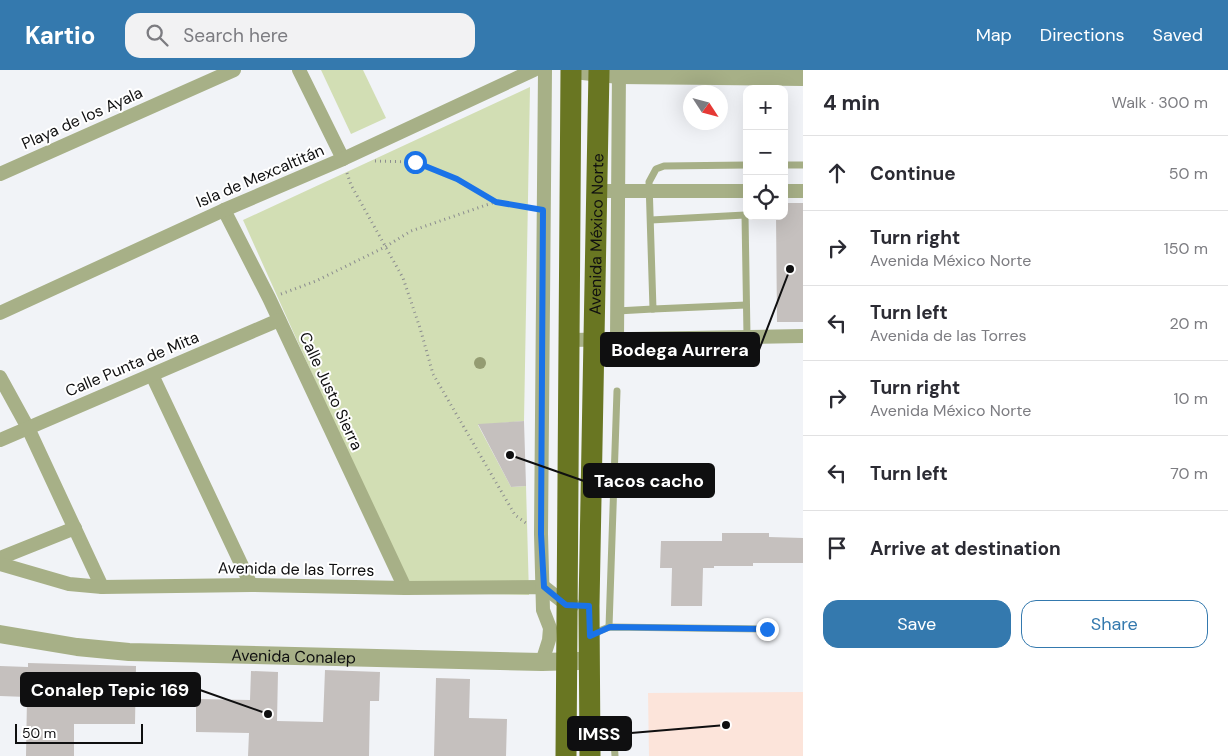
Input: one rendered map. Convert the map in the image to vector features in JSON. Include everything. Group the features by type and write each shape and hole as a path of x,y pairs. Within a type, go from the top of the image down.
{"main road":[{"name":"Avenida México Norte","path":"566,756 572,70"},
{"name":"Avenida México Norte","path":"590,756 589,606 598,191 609,72"}],"street":[{"name":"Playa de los Ayala","path":"0,174 234,70"},
{"path":"299,70 343,160"},
{"name":"Isla de Mexcaltitán","path":"0,313 224,210 343,160 534,70"},
{"path":"542,662 550,640 550,628 543,610 544,587 541,534 545,70"},
{"path":"572,70 744,74 803,78"},
{"name":"Avenida México Norte","path":"609,72 619,190 617,339"},
{"path":"598,191 743,191"},
{"path":"788,191 803,191"},
{"name":"Calle Justo Sierra","path":"224,210 269,298 405,588"},
{"name":"Calle Punta de Mita","path":"0,440 278,320"},
{"path":"570,340 803,336"},
{"path":"152,375 251,585"},
{"path":"0,377 28,428 102,587"},
{"path":"0,558 75,528"},
{"name":"Avenida de las Torres","path":"0,564 69,584 102,587 251,585 405,588 544,587"},
{"path":"544,587 566,605 589,606"},
{"name":"Avenida Conalep","path":"0,634 77,647 129,652 542,662 589,661"}],"lane":[{"path":"653,308 651,176 656,169 664,166 743,165"},
{"path":"788,165 803,165"},
{"path":"651,220 743,214"},
{"path":"746,220 747,336"},
{"path":"617,311 746,305"},
{"path":"610,627 617,391"},
{"path":"590,636 610,627 767,629"},
{"path":"590,724 613,724 615,756"},
{"path":"557,756 566,735"}],"path":[{"path":"541,534 515,515 433,374 403,278 351,185 343,160 415,162 457,179 496,202 543,210"},
{"path":"269,298 316,281 386,247 411,231 496,202"}],"shaded area":[{"path":"803,692 803,756 649,756 648,693"}],"green space":[{"path":"321,70 363,70 386,118 351,134"},
{"path":"530,87 524,421 478,425 511,487 526,486 529,595 410,592 243,220"}],"building":[{"path":"788,203 803,203 803,322 777,322 776,220 788,220"},
{"path":"524,421 526,486 511,487 478,424"},
{"path":"722,533 769,533 769,537 803,538 803,563 753,563 753,566 714,566 714,568 703,568 702,606 671,606 672,568 660,568 661,541 722,541"},
{"path":"28,663 136,666 135,724 74,724 74,756 26,756 27,697 0,696 0,666 28,667"},
{"path":"325,670 380,672 379,701 370,701 369,756 248,756 249,733 196,732 196,699 250,700 251,671 278,672 277,721 323,722"},
{"path":"436,678 470,679 469,718 507,719 506,756 434,756"}],"place":[{"name":"Bodega Aurrera","path":"790,269"},
{"name":"Tacos cacho","path":"510,455"},
{"name":"Conalep Tepic 169","path":"268,714"},
{"name":"IMSS","path":"726,725"}],"route":[{"path":"415,162 457,179 496,202 543,210 541,534 544,587 566,605 589,606 590,636 610,627 767,629"}]}
